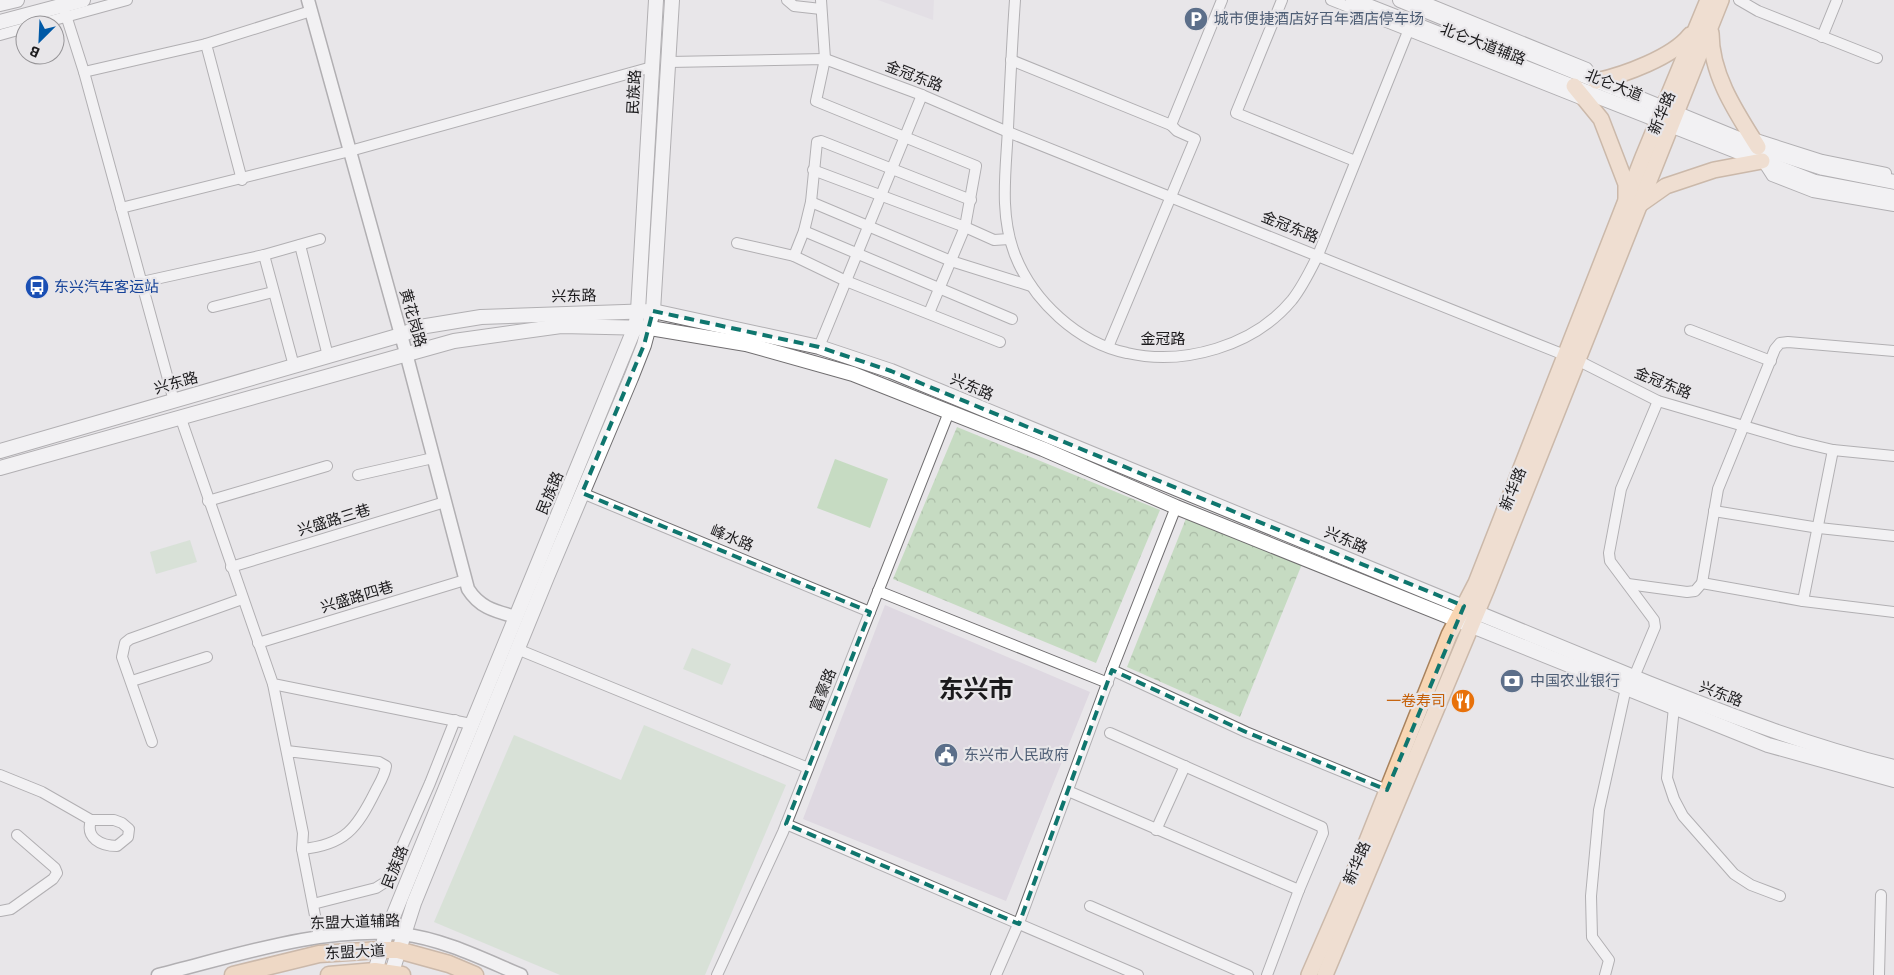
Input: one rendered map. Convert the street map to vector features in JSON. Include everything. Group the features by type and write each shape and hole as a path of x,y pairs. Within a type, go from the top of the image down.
{"highway":[{"name":"东盟大道","path":"233,975 319,954 380,950 398,950 449,964 475,975"},
{"name":"东盟大道","path":"329,975 395,974"}],"main road":[{"path":"0,4 17,0"},
{"path":"0,22 65,11 83,0"},
{"name":"民族路","path":"374,973 386,934 635,328 638,311 656,0"},
{"name":"民族路","path":"395,974 398,950 414,903 517,648 631,378 650,328 653,311 672,0"},
{"name":"北仑大道","path":"1353,0 1410,28 1574,86 1626,108 1708,127 1757,148 1815,182 1894,198"},
{"name":"北仑大道","path":"1400,0 1421,2 1596,81 1667,117 1823,168 1894,182"},
{"name":"新华路","path":"1705,23 1708,0"},
{"name":"新华路","path":"1325,975 1467,616 1476,583 1572,357 1705,23 1721,0"},
{"path":"1596,81 1618,76 1681,46 1705,23"},
{"path":"1574,86 1601,119 1632,205 1666,186 1714,170 1757,148 1734,110 1719,75 1711,52 1705,23"},
{"name":"兴东路","path":"0,451 401,335 420,327 481,317 653,311 819,347 891,371 1467,616 1630,682 1838,753 1894,767"},
{"name":"兴东路","path":"0,468 180,416 454,341 561,326 650,328 746,344 817,362 854,374 1042,449 1176,507 1467,616"},
{"name":"新华路","path":"1309,975 1387,790 1467,616"},
{"name":"兴东路","path":"1630,682 1674,707 1768,745 1894,780"}],"street":[{"path":"57,15 65,11 127,0"},
{"path":"787,0 794,6 821,5 825,59 816,101 976,166 965,227 929,313"},
{"name":"金冠路","path":"1015,0 1008,132 1003,186 1010,239 1022,270 1031,286 1060,318 1083,335 1126,353 1169,356 1207,352 1235,342 1258,329 1291,301 1304,283 1318,254 1410,28"},
{"path":"1171,125 1222,0"},
{"path":"1282,0 1236,113 1355,162"},
{"name":"北仑大道辅路","path":"1331,0 1410,28 1586,101 1626,108"},
{"path":"1739,0 1758,11 1877,58"},
{"path":"1822,37 1837,0"},
{"path":"84,72 206,44 309,6"},
{"name":"黄花岗路","path":"309,6 406,353 468,589 476,601 485,608 516,617"},
{"path":"65,11 84,72 174,401"},
{"path":"0,35 15,31"},
{"path":"206,44 242,180"},
{"name":"金冠东路","path":"669,62 825,59 922,94 1008,132 1318,254 1572,357 1658,400 1743,427 1833,450 1894,456"},
{"path":"1011,60 1171,125 1177,131 1195,139 1108,347"},
{"path":"121,208 242,180 350,152 652,66"},
{"path":"819,347 922,94"},
{"path":"794,256 804,231 810,202 815,144 821,141 971,200"},
{"path":"1757,148 1894,175"},
{"path":"1757,148 1772,176 1813,192 1894,206"},
{"path":"813,170 965,227 994,240 1010,239"},
{"path":"810,202 951,261 1031,286"},
{"path":"804,231 1012,319"},
{"path":"142,282 264,255 320,239"},
{"path":"737,244 794,256 846,281 1000,342"},
{"path":"300,245 328,356"},
{"path":"264,255 294,366"},
{"path":"213,307 273,292"},
{"path":"1690,330 1771,361"},
{"path":"1628,584 1687,592 1695,591 1702,583 1718,489 1771,361 1780,344 1788,342 1894,351"},
{"path":"1605,975 1609,960 1592,937 1591,896 1599,810 1630,682 1655,627 1650,613 1610,561 1609,553 1621,488 1658,400"},
{"name":"富豪路","path":"717,975 786,824 949,412"},
{"path":"180,416 273,684 303,834 302,849 319,936"},
{"path":"1803,601 1833,450"},
{"path":"358,475 433,458"},
{"path":"208,501 327,466"},
{"name":"峰水路","path":"582,493 870,612"},
{"name":"兴盛路三巷","path":"231,567 445,502"},
{"path":"996,975 1018,924 1112,670 1176,507"},
{"path":"1714,511 1819,528 1894,536"},
{"name":"兴盛路四巷","path":"258,643 465,580"},
{"path":"1702,583 1803,601 1894,612"},
{"path":"878,592 1108,683"},
{"path":"152,742 132,680 122,657 122,648 130,639 242,599"},
{"path":"517,648 808,768"},
{"path":"132,680 207,657"},
{"path":"1112,670 1246,732 1387,790"},
{"path":"273,684 471,724"},
{"path":"1674,707 1667,778 1674,799 1683,816 1734,874 1751,885 1780,896"},
{"path":"312,904 376,888 387,881 430,783 454,720"},
{"path":"1110,733 1322,827 1323,833 1267,975"},
{"path":"287,751 379,762 386,766 364,812 346,835 313,848 302,849"},
{"path":"1156,830 1185,766"},
{"path":"0,775 42,792 91,820"},
{"path":"1068,791 1299,890"},
{"path":"786,824 1138,975"},
{"path":"0,911 11,909 56,877 55,868 16,835"},
{"path":"1879,975 1881,895"},
{"path":"1090,906 1248,975"},
{"name":"东盟大道辅路","path":"158,975 319,936 404,934 453,947 521,975"}],"highlighted area":[{"path":"653,311 819,347 891,371 1464,606 1387,790 1246,732 1112,670 1019,924 786,824 870,612 582,493 644,345"}],"shaded area":[{"path":"878,0 934,0 933,20"},
{"name":"东兴市人民政府","path":"885,605 1090,692 1006,901 803,819"}],"green space":[{"path":"957,427 1160,510 1096,663 893,579"},
{"path":"835,459 888,479 870,528 817,508"},
{"path":"1187,516 1302,564 1240,717 1127,667"},
{"path":"190,540 197,562 156,574 150,552"},
{"path":"692,648 731,664 722,685 683,669"},
{"path":"644,725 786,785 705,975 560,975 434,922 514,735 621,780"}],"place":[{"name":"城市便捷酒店好百年酒店停车场","path":"1196,19"},
{"name":"东兴汽车客运站","path":"37,287"},
{"name":"中国农业银行","path":"1512,681"},
{"name":"一卷寿司","path":"1463,701"},
{"name":"东兴市人民政府","path":"946,755"}],"district":[{"name":"东兴市","path":"976,689"}]}
